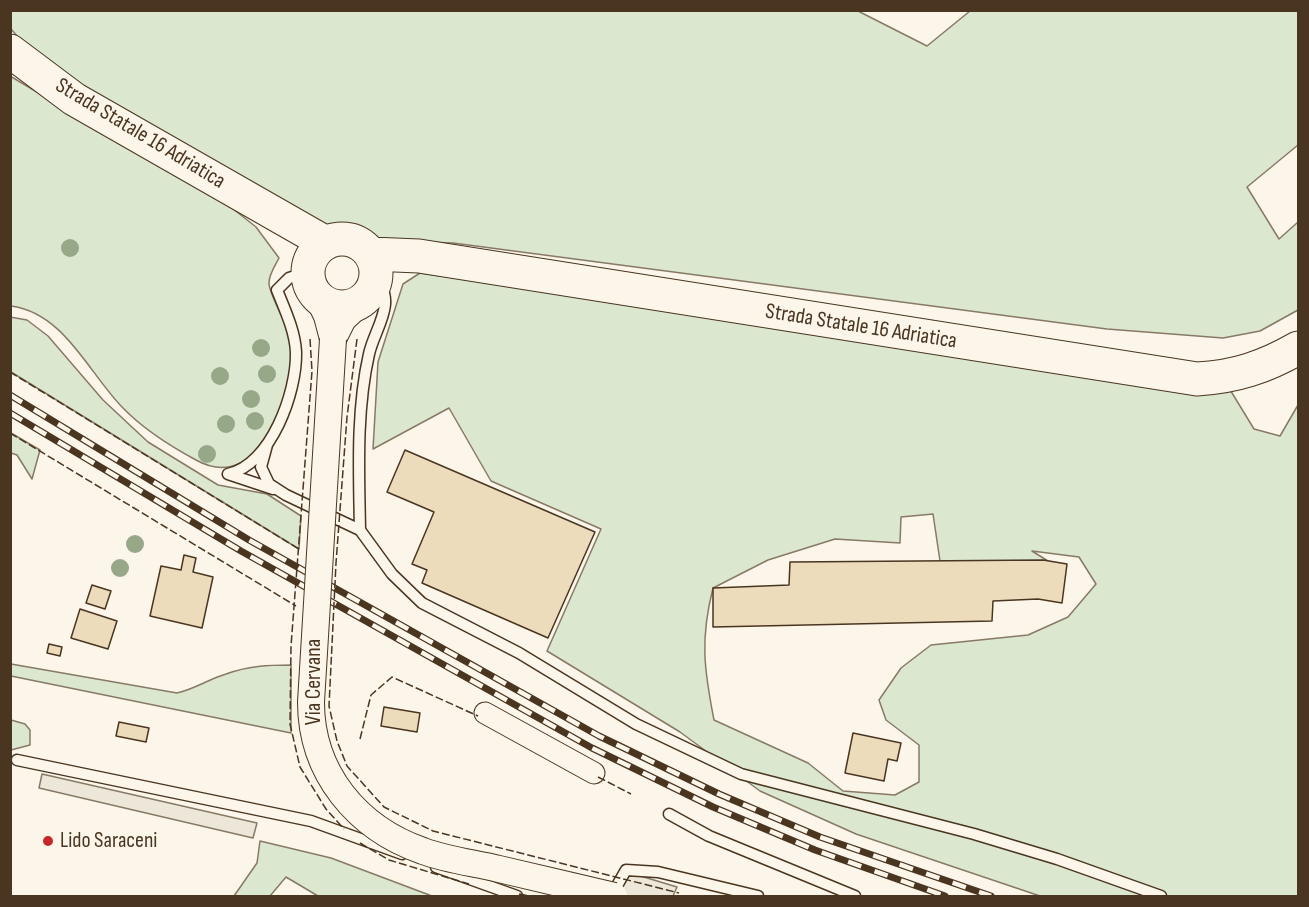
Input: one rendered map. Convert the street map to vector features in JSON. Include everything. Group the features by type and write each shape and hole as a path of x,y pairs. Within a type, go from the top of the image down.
{"main road":[{"name":"Strada Statale 16 Adriatica","path":"10,51 74,99 273,212 315,270 338,308 371,278 419,256 1197,379 1226,377 1255,370 1299,348"},
{"path":"315,270 346,239 364,246 371,278"}],"street":[{"name":"Via Cervana","path":"315,270 333,339 311,702 316,745 329,777 360,816 387,836 424,852 612,897"},
{"name":"Via Cervana","path":"333,339 343,319 371,278"},
{"path":"485,713 594,772"}],"lane":[{"path":"286,495 269,484 263,474 261,461 290,392 296,355 287,316 277,290 289,278 315,270"},
{"path":"360,531 361,416 366,365 386,304 383,288 371,278"},
{"path":"267,445 246,466 228,474 253,481 286,495 360,531 392,574 422,603 519,653 636,724 741,774 974,834 1057,859 1161,897"},
{"path":"17,760 311,821 517,897"},
{"path":"669,814 709,836 855,897"},
{"path":"612,897 626,870 658,872 758,897"}],"green space":[{"path":"856,10 927,46 970,11 1298,11 1298,145 1247,187 1279,239 1298,222 1298,310 1260,331 1223,338 1107,329 453,243 365,240 350,234 327,235 91,93 33,54 11,29 10,11"},
{"path":"10,76 232,208 256,227 279,258 271,273 269,283 292,342 293,363 289,387 282,411 271,433 257,452 239,464 219,467 196,460 157,437 122,407 74,346 60,332 46,320 30,311 11,306"},
{"path":"420,273 1229,388 1254,429 1280,436 1298,405 1298,896 1040,896 856,834 760,791 680,732 547,651 601,529 491,481 449,408 373,449 378,362 403,284","holes":["933,514 940,561 1048,561 1032,551 1079,557 1096,584 1068,617 1028,635 931,645 901,668 879,700 886,720 919,745 919,782 895,795 843,791 808,763 714,720 705,654 706,623 713,588 768,560 835,539 900,543 901,517"]},
{"path":"10,317 27,320 48,336 103,400 148,442 218,485 267,494 301,516 299,549 11,372"},
{"path":"11,433 40,450 32,479 17,455 11,453"},
{"path":"11,664 177,693 242,669 291,665 291,733 11,676"},
{"path":"11,720 25,724 30,730 30,745 11,750"},
{"path":"260,841 331,858 432,896 318,896 286,877 270,896 234,896 257,863"}],"shaded area":[{"path":"42,774 257,823 253,838 39,788"},
{"path":"624,871 677,887 673,896 615,896"}],"building":[{"path":"405,450 595,532 548,638 422,583 427,570 412,564 434,512 387,492"},
{"path":"184,555 196,558 193,572 213,577 202,628 150,616 161,566 181,570"},
{"path":"1043,560 1067,564 1062,603 1038,599 993,601 992,621 713,627 713,588 789,585 790,562"},
{"path":"92,585 111,591 105,609 86,603"},
{"path":"80,609 117,621 108,649 71,638"},
{"path":"49,644 62,647 60,656 47,653"},
{"path":"384,707 420,713 417,732 381,726"},
{"path":"119,722 149,728 146,742 116,736"},
{"path":"853,733 901,743 897,761 888,759 884,781 845,773"}],"railway":[{"path":"10,395 249,540 599,736 719,794 820,837 991,896"},
{"path":"10,413 241,551 592,748 713,807 815,850 945,896"}],"fence":[{"path":"310,339 312,371 291,646 290,724 300,767 326,809 344,829"},
{"path":"357,339 347,417 336,563 329,706 337,741 347,766 384,807 433,831 679,893"},
{"path":"10,372 299,549"},
{"path":"10,433 296,606"},
{"path":"360,739 371,695 392,677 478,716"},
{"path":"598,777 631,794"},
{"path":"360,843 389,860 469,884"},
{"path":"519,894 530,896"}],"place":[{"name":"Lido Saraceni","path":"48,841"}]}
